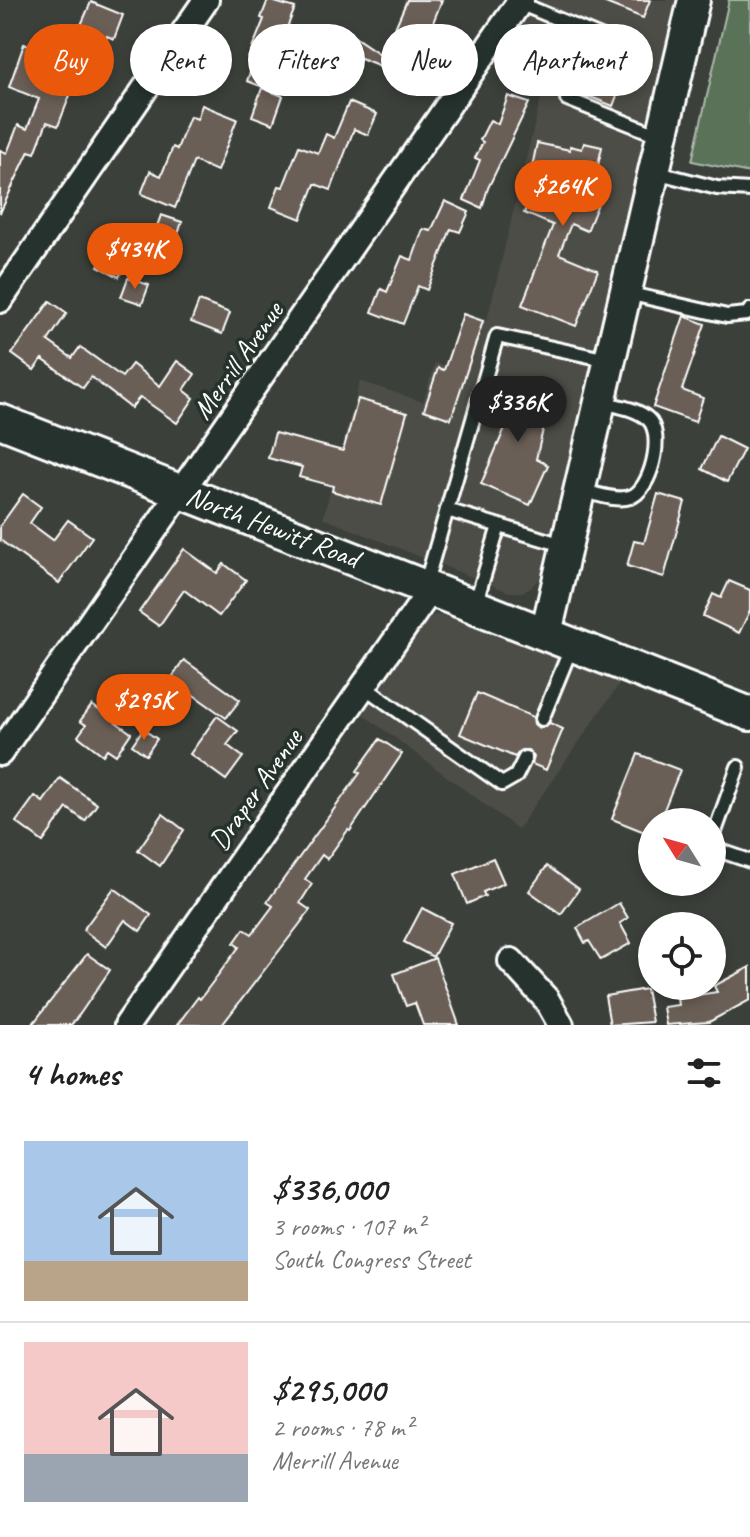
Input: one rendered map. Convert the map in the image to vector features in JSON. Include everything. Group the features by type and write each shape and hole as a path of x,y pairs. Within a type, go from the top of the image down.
{"main road":[{"name":"North Hewitt Road","path":"0,421 750,714"}],"street":[{"path":"0,300 206,0"},
{"path":"560,638 567,547 694,0"},
{"name":"Merrill Avenue","path":"0,753 520,1"},
{"name":"Draper Avenue","path":"127,1025 363,686 428,587"},
{"path":"511,961 547,1000 561,1025"}],"lane":[{"path":"520,1 573,24"},
{"path":"568,96 567,99 663,138"},
{"path":"655,172 717,188 750,190"},
{"path":"627,293 727,316 747,314 750,310"},
{"path":"428,587 497,336 611,360"},
{"path":"580,490 630,497 638,492 646,482 657,441 655,427 648,419 624,407 601,402"},
{"path":"447,510 567,547"},
{"path":"475,605 499,526"},
{"path":"542,719 560,638"},
{"path":"363,686 502,784 516,776 525,758"},
{"path":"723,808 738,767"},
{"path":"726,853 750,861"}],"shaded area":[{"path":"528,0 684,0 665,88 607,303 546,560 540,577 531,588 522,592 509,592 323,518 360,381 423,402 435,363 446,366 463,312 487,320 541,96 653,96 653,24 521,24 514,20"},
{"path":"435,615 451,617 620,683 518,829 357,710 415,630"}],"green space":[{"path":"729,0 750,0 750,173 692,161"}],"building":[{"path":"268,0 295,8 288,24 262,24 264,19 261,18"},
{"path":"407,0 442,0 432,24 397,24"},
{"path":"598,0 650,0 643,18"},
{"path":"91,2 123,15 114,39 114,24 81,24"},
{"path":"24,44 24,93 9,87"},
{"path":"365,44 381,55 381,66 365,60"},
{"path":"32,96 70,96 58,126 47,122 35,153 29,151 0,213 0,150 7,153 18,125 27,129 39,99"},
{"path":"259,96 283,96 273,124 252,116"},
{"path":"508,96 529,103 488,188 482,208 464,200 480,160 475,158 483,142 480,140 490,120 498,124"},
{"path":"588,96 617,96 613,106"},
{"path":"349,102 377,114 368,135 354,129 331,190 315,184 301,219 271,207 279,186 283,187 299,146 318,153 326,134 334,138"},
{"path":"202,105 237,119 217,171 194,161 175,208 141,194 150,171 161,176 173,147 177,149 190,116 197,119"},
{"path":"537,143 570,150 570,146 582,149 584,143 602,147 591,197 599,201 587,231 571,224 559,254 598,270 576,326 522,305 553,225 524,213 542,169 532,167"},
{"path":"445,201 469,212 460,232 451,229 427,290 418,286 403,324 372,312 381,289 387,292 402,256 412,260 423,229 431,231"},
{"path":"161,215 182,222 176,240 155,232"},
{"path":"116,232 137,243 119,277 98,266"},
{"path":"128,278 149,285 142,304 121,297"},
{"path":"50,301 67,313 48,341 72,358 80,347 122,377 132,364 160,386 177,361 195,374 184,390 194,398 177,423 140,397 131,408 91,377 83,388 42,359 34,370 12,354"},
{"path":"199,301 230,313 222,334 191,322"},
{"path":"463,314 483,321 451,419 424,410 438,368 444,370"},
{"path":"684,316 705,324 682,390 703,398 695,422 653,407"},
{"path":"501,385 551,396 536,459 548,465 530,505 481,484 505,428 491,425"},
{"path":"358,399 407,413 381,505 332,491 333,486 299,477 302,467 268,458 275,433 343,451"},
{"path":"718,436 744,449 727,482 702,469"},
{"path":"23,494 41,507 30,523 53,540 68,520 92,537 59,583 0,540 0,526"},
{"path":"658,494 685,502 664,577 627,566 634,541 644,543"},
{"path":"184,549 217,573 224,564 246,580 219,616 184,590 159,626 139,612"},
{"path":"729,581 750,590 750,611 739,633 703,616 713,594 721,598"},
{"path":"184,660 240,700 226,718 171,679"},
{"path":"477,693 533,717 534,724 539,728 550,723 563,729 546,770 532,764 534,757 528,750 521,750 515,757 460,734"},
{"path":"92,705 131,733 116,755 107,749 103,755 78,736 86,725 80,721"},
{"path":"217,716 238,731 227,745 243,757 226,780 190,754"},
{"path":"143,729 157,739 146,755 132,745"},
{"path":"380,739 402,754 350,831 327,859 322,855 305,879 312,884 300,903 310,910 222,1025 177,1025 239,947 234,943 244,929 252,934 273,906 267,902 360,773 357,771"},
{"path":"638,754 680,770 665,808 638,808 638,829 612,819"},
{"path":"60,778 97,804 85,821 67,808 43,842 16,822 35,796 43,802"},
{"path":"163,814 184,830 160,866 138,850"},
{"path":"493,858 504,883 483,892 485,896 467,904 455,874"},
{"path":"547,866 579,889 561,914 529,891"},
{"path":"114,888 151,915 140,931 125,920 106,947 83,930"},
{"path":"619,903 628,918 620,923 631,943 601,960 589,941 585,943 577,928"},
{"path":"422,908 451,923 433,957 404,942"},
{"path":"87,954 110,970 80,1014 71,1025 32,1025"},
{"path":"435,958 459,1025 423,1025 415,1003 406,1006 394,974"},
{"path":"750,967 750,1000 709,1022 666,1025 663,1007 678,1005 677,1000 726,1000 726,980"},
{"path":"638,990 638,1000 648,1000 652,1022 610,1025 605,996"}]}
